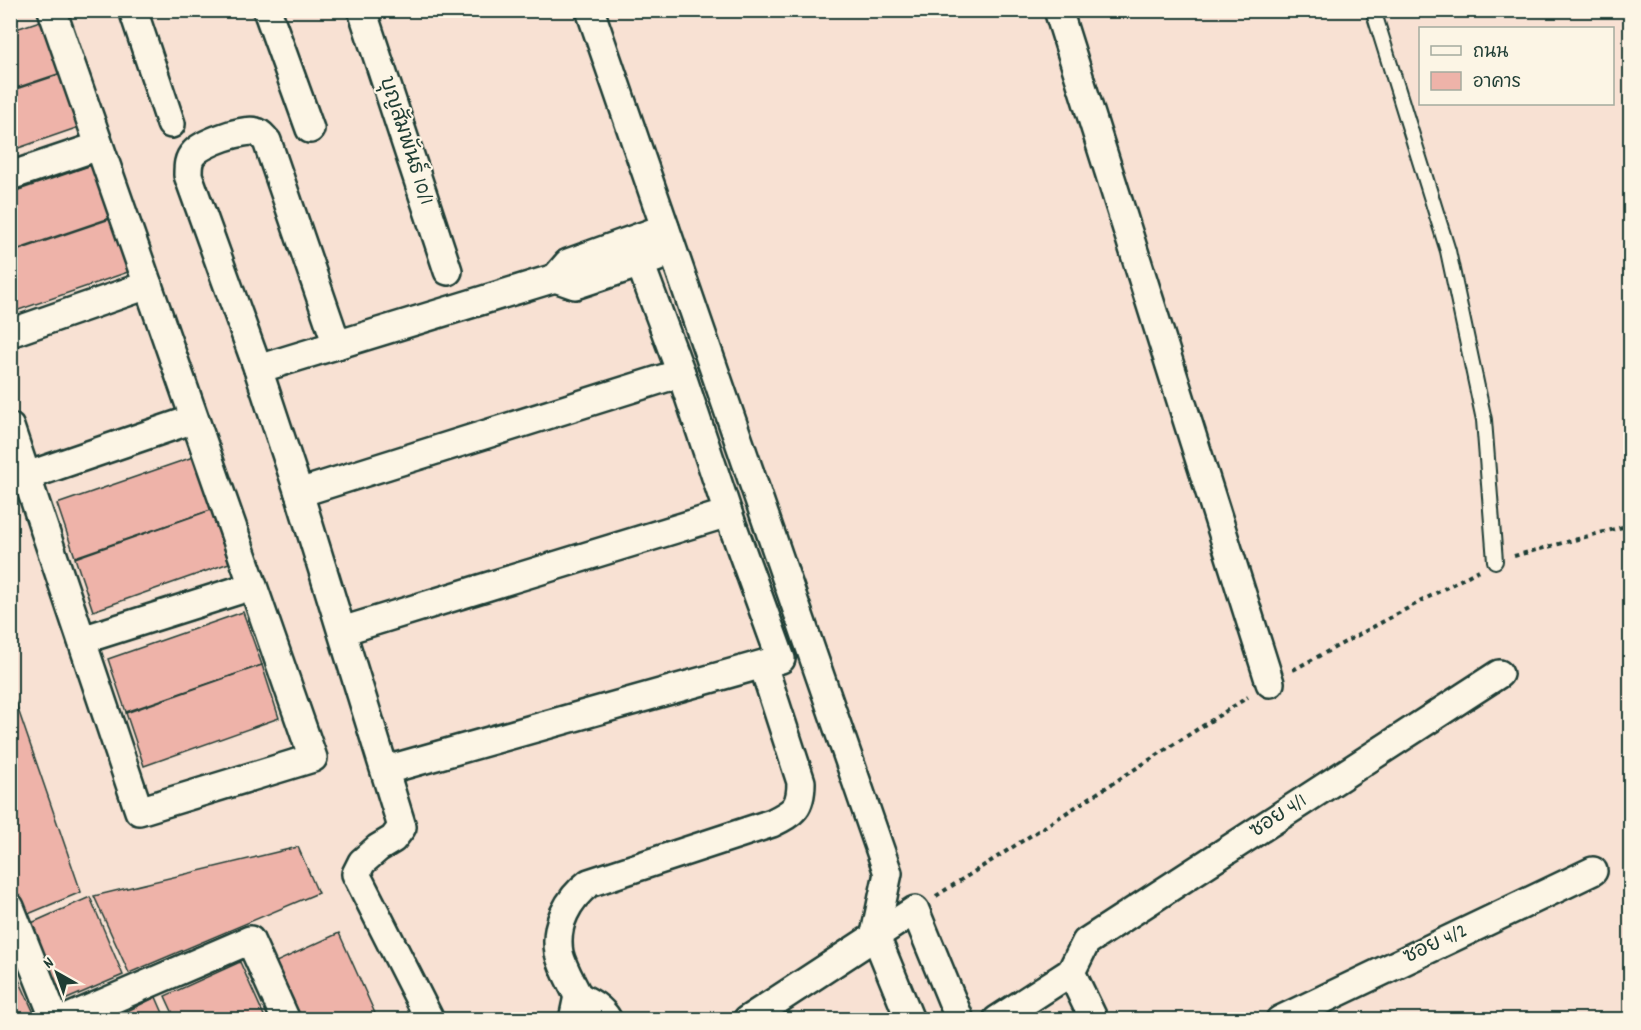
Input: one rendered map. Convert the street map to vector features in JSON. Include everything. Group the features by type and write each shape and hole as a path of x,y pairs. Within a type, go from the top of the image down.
{"street":[{"path":"10,427 140,811 312,758 52,10"},
{"path":"134,10 171,124"},
{"path":"267,10 310,129"},
{"name":"บุญสัมพันธ์ 10/1","path":"362,10 448,271"},
{"path":"590,10 888,873 875,934 910,1020"},
{"path":"1058,10 1270,683"},
{"path":"337,345 267,141 260,133 248,130 199,148 192,154 188,165 188,175 258,369 299,493 402,827 393,839 362,862 356,874 430,1020"},
{"path":"10,176 99,146"},
{"path":"555,278 575,285 640,263 669,240"},
{"path":"258,369 555,278 568,263 669,240"},
{"path":"386,770 782,659 640,263"},
{"path":"10,333 148,285"},
{"path":"299,493 681,373"},
{"path":"27,476 194,419"},
{"path":"342,631 728,513"},
{"path":"82,640 252,586"},
{"path":"608,1020 604,1012 591,1002 575,1008 558,941 560,928 572,897 589,883 772,823 794,811 801,799 801,782 763,665"},
{"name":"ซอย 4/1","path":"1071,972 1086,942 1499,674"},
{"name":"ซอย 4/2","path":"1280,1020 1593,872"},
{"path":"10,907 55,1020"},
{"path":"747,1020 875,934 915,910 960,1020"},
{"path":"64,1020 250,940 286,1020"},
{"path":"997,1020 1071,972 1094,1020"}],"lane":[{"path":"1373,10 1448,251 1484,420 1495,561"}],"building":[{"path":"43,20 61,73 10,90 10,31"},
{"path":"61,74 79,127 10,151 10,91"},
{"path":"92,165 110,218 10,252 10,193"},
{"path":"110,219 128,272 10,313 10,253"},
{"path":"193,457 211,510 75,557 57,504"},
{"path":"211,510 229,563 93,611 75,558"},
{"path":"243,612 262,665 126,712 108,659"},
{"path":"262,665 279,718 144,766 126,713"},
{"path":"10,686 81,892 21,917 10,887"},
{"path":"298,847 318,893 129,973 94,896"},
{"path":"90,897 123,975 60,1002 27,925"},
{"path":"339,933 378,1020 302,1020 276,962"},
{"path":"10,960 34,1013 20,1020 10,1020"},
{"path":"240,962 266,1020 176,1020 165,996"},
{"path":"156,997 166,1020 109,1020"}]}
